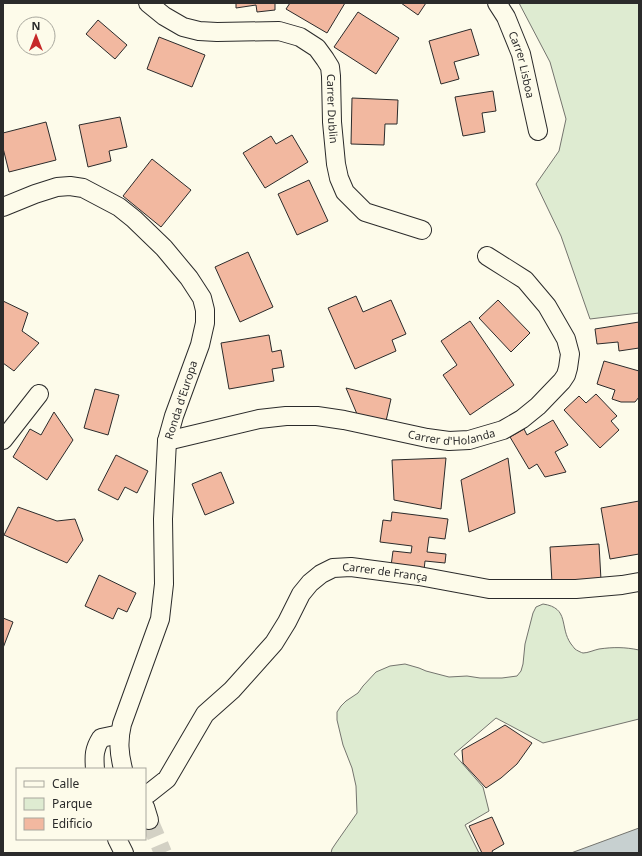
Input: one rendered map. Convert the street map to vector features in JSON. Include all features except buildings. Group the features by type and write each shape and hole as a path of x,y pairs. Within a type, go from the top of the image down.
{"street":[{"name":"Carrer Dublin","path":"148,3 164,16 183,27 199,31 217,32 279,31 300,37 317,48 330,68 332,122 336,164 339,178 345,192 365,212 422,230"},
{"name":"Carrer Lisboa","path":"497,3 506,17 521,54 538,130"},
{"name":"Ronda d'Europa","path":"3,207 56,187 70,186 83,188 119,208 134,219 164,248 189,278 202,298 205,310 205,323 200,345 174,416 167,441 164,519 164,584 160,619 122,724 119,755 123,768"},
{"name":"Carrer d'Holanda","path":"167,441 259,419 286,416 317,416 344,420 427,438 449,441 469,440 503,430 522,419 538,406 562,381 566,375 570,354 566,339 547,306 525,280 487,256"},
{"path":"3,440 39,394"},
{"name":"Carrer de França","path":"146,795 167,779 205,714 232,690 274,643 287,622 301,594 310,583 321,574 333,568 351,567 419,576 489,589 576,589 639,582"},
{"path":"94,768 94,755 101,738 120,734"},
{"path":"118,840 124,853"}],"green space":[{"path":"519,3 639,3 639,313 590,319 561,236 536,184 559,151 566,119 550,62"},
{"path":"543,604 551,606 561,614 567,638 575,649 580,652 585,653 599,649 614,648 639,650 639,719 543,743 496,718 454,754 483,787 489,811 465,825 479,853 331,853 332,849 357,813 356,786 337,720 337,712 341,706 358,693 376,672 390,666 405,664 449,677 467,676 480,678 502,678 517,676 521,671 523,664 525,644 533,613 536,607"}],"shaded area":[{"path":"639,828 639,853 571,853"}],"tunnel":[{"path":"149,820 163,853"}]}
